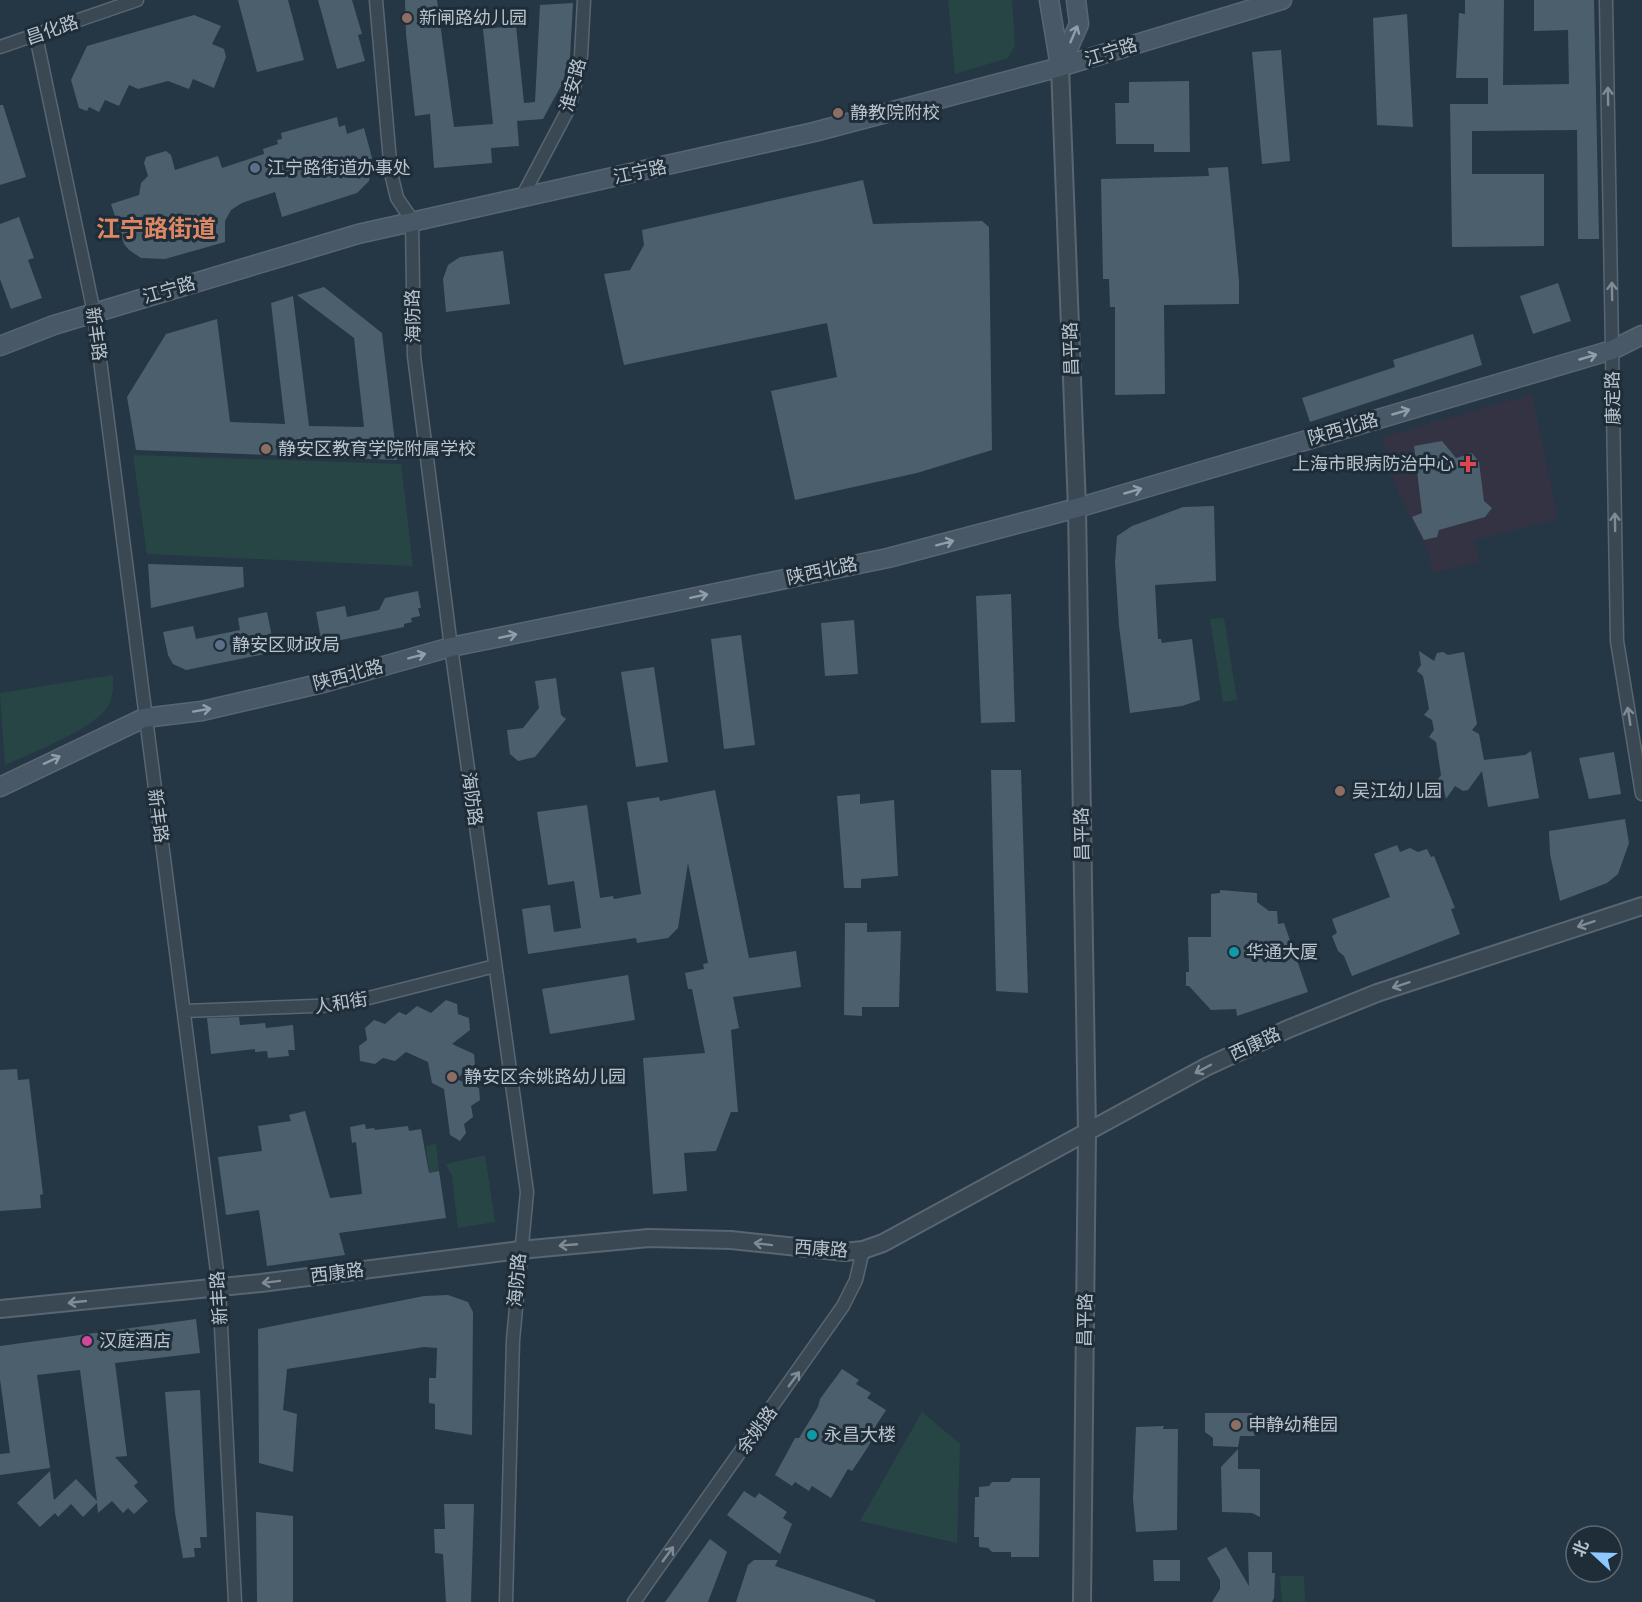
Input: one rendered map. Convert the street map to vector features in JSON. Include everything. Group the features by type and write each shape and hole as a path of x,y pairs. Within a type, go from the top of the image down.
{"main road":[{"name":"昌平路","path":"1049,0 1060,67"},
{"name":"昌平路","path":"1060,67 1079,24 1076,0"},
{"name":"江宁路","path":"0,346 94,313 412,220 669,166 814,132 1060,67 1282,0"},
{"name":"陕西北路","path":"0,787 144,718 202,711 323,682 451,647 888,558 1077,508 1612,350 1642,335"}],"street":[{"name":"昌化路","path":"0,47 137,0"},
{"path":"376,0 391,173 397,198 412,220"},
{"name":"淮安路","path":"523,195 570,106 581,56 584,0"},
{"name":"康定路","path":"1606,0 1617,641 1642,794"},
{"name":"新丰路","path":"36,36 94,313 144,718 184,1011 219,1287 235,1602"},
{"name":"昌平路","path":"1060,67 1077,508 1087,1133 1082,1602"},
{"name":"海防路","path":"412,220 414,356 451,647 527,1192 513,1340 506,1602"},
{"name":"西康路","path":"0,1309 219,1287 520,1250 649,1238 690,1237 835,1251 863,1251 1087,1133 1206,1067 1298,1024 1377,993 1642,906"},
{"name":"人和街","path":"184,1011 341,1005 495,966"},
{"name":"余姚路","path":"634,1602 820,1342 856,1280 863,1251"}],"shaded area":[{"name":"上海市眼病防治中心","path":"1532,394 1558,519 1474,540 1479,562 1432,573 1429,553 1397,491 1382,437"}],"green space":[{"path":"948,0 1012,0 1015,45 1008,58 955,74"},
{"path":"133,455 401,464 413,566 147,554"},
{"path":"1224,618 1237,700 1223,702 1210,619"},
{"path":"113,675 111,698 101,714 61,740 5,765 0,693"},
{"path":"436,1144 439,1171 429,1173 426,1146"},
{"path":"485,1155 495,1222 458,1228 452,1176 446,1164"},
{"path":"922,1412 960,1444 957,1543 860,1521"},
{"path":"1280,1576 1304,1576 1305,1602 1282,1602"}],"building":[{"path":"238,0 288,0 304,60 257,72"},
{"path":"318,0 352,0 362,34 358,35 365,61 337,69"},
{"path":"405,0 437,0 454,127 493,124 483,29 516,26 524,103 535,102 540,5 573,3 570,58 562,84 543,119 517,121 519,146 491,148 492,163 434,168 430,114 415,116 406,34"},
{"path":"1465,0 1504,0 1503,85 1569,84 1568,30 1534,31 1534,0 1594,0 1599,239 1578,239 1577,130 1472,131 1472,174 1544,174 1544,246 1452,247 1450,104 1488,104 1488,78 1456,78 1459,13 1465,14"},
{"path":"1407,14 1413,127 1377,125 1373,18"},
{"path":"194,15 221,26 212,44 224,49 226,57 214,88 193,79 189,89 168,81 138,89 129,85 119,106 105,100 99,112 89,107 87,111 79,108 71,80 87,46"},
{"path":"1281,50 1290,161 1262,164 1252,52"},
{"path":"1189,81 1190,152 1154,152 1154,144 1116,144 1115,103 1129,103 1129,82"},
{"path":"0,105 3,105 26,177 0,185"},
{"path":"337,117 339,127 345,125 347,134 364,128 372,158 369,181 357,193 282,217 275,192 242,203 231,210 225,221 225,242 165,259 141,258 124,244 111,204 139,195 141,183 148,176 144,163 146,157 166,151 171,155 175,170 218,156 222,168 264,154 263,149 278,144 277,140 282,139 281,133"},
{"path":"1228,167 1239,281 1239,304 1164,305 1165,394 1115,395 1115,307 1110,307 1109,279 1103,279 1101,179 1209,176 1208,168"},
{"path":"863,180 873,224 982,221 989,227 992,450 917,473 795,500 771,391 837,377 827,323 624,365 604,274 630,270 644,245 642,230"},
{"path":"19,217 34,258 28,260 42,298 11,309 0,279 0,224"},
{"path":"503,251 510,304 446,312 443,279 448,265 460,257"},
{"path":"1558,283 1571,321 1533,334 1520,296"},
{"path":"324,287 382,333 397,460 136,450 127,397 166,334 217,319 230,422 285,424 271,303 293,296 309,426 364,427 354,338 297,295"},
{"path":"1473,334 1482,365 1310,422 1302,398 1395,367 1393,360"},
{"path":"1442,441 1456,458 1472,453 1479,462 1484,501 1492,508 1485,517 1439,530 1437,537 1424,540 1412,517 1422,513 1414,446"},
{"path":"1214,506 1216,581 1155,585 1158,639 1161,639 1162,643 1192,639 1200,700 1182,706 1130,713 1119,626 1115,562 1117,536 1132,526 1183,507"},
{"path":"148,564 243,567 244,587 151,608"},
{"path":"418,591 420,616 411,618 412,622 404,624 404,627 322,644 316,612 345,606 347,617 379,610 385,598"},
{"path":"1011,594 1015,722 981,723 976,596"},
{"name":"静安区财政局","path":"267,612 275,652 186,670 173,664 168,655 163,632 193,626 196,639 240,630 238,618"},
{"path":"854,620 858,674 825,676 821,623"},
{"path":"741,635 755,745 724,749 711,639"},
{"path":"1419,651 1434,661 1437,653 1443,652 1448,655 1464,652 1477,724 1472,730 1479,734 1484,760 1525,755 1531,751 1539,798 1488,807 1482,771 1468,790 1463,791 1455,786 1446,799 1443,786 1437,781 1441,775 1436,742 1429,737 1434,730 1432,720 1424,715 1429,709 1423,676 1417,671 1421,665"},
{"path":"654,667 668,762 636,767 621,672"},
{"path":"556,678 561,715 566,719 535,757 518,761 510,754 507,730 523,728 539,708 535,681"},
{"path":"1614,752 1621,794 1589,799 1579,758"},
{"path":"991,770 1021,770 1028,993 996,991"},
{"path":"715,790 749,958 796,951 801,987 733,997 739,1028 731,1030 738,1112 731,1112 716,1151 684,1153 687,1191 653,1194 643,1058 705,1053 692,989 688,989 685,973 704,969 703,964 708,963 688,863 678,928 668,938 637,943 636,938 528,954 522,909 550,905 554,932 581,928 574,881 548,885 537,812 587,805 600,898 613,896 614,899 641,894 627,802 659,797 660,801"},
{"path":"860,794 860,804 894,800 898,876 861,879 861,888 844,888 837,796"},
{"path":"1625,819 1629,843 1618,874 1607,883 1560,901 1550,854 1549,831"},
{"path":"1397,845 1400,852 1410,848 1418,852 1427,849 1431,857 1434,856 1455,908 1451,909 1460,934 1352,976 1332,936 1337,933 1332,919 1390,897 1374,854"},
{"name":"华通大厦","path":"1220,890 1257,893 1257,902 1269,911 1277,911 1278,924 1284,923 1308,992 1237,1016 1236,1009 1211,1010 1189,986 1186,986 1186,972 1189,972 1188,937 1211,937 1211,894 1220,893"},
{"path":"845,923 867,923 867,932 901,931 899,1007 862,1007 862,1016 844,1015"},
{"path":"628,975 635,1020 550,1034 542,989"},
{"path":"446,1000 457,1004 458,1014 469,1018 470,1030 452,1044 474,1054 475,1065 456,1079 479,1088 480,1100 471,1106 473,1117 464,1124 466,1133 460,1141 450,1135 444,1089 432,1083 428,1062 406,1052 395,1061 383,1058 375,1064 360,1061 359,1046 367,1040 365,1028 374,1020 385,1024 399,1012 406,1015 417,1006 431,1013"},
{"path":"239,1017 240,1025 265,1023 266,1028 293,1025 295,1050 288,1050 289,1056 268,1058 267,1051 255,1052 255,1049 211,1054 207,1018"},
{"path":"17,1069 18,1080 29,1079 43,1194 40,1195 41,1208 0,1211 0,1070"},
{"path":"305,1111 330,1198 362,1194 356,1142 352,1143 350,1127 365,1124 366,1129 374,1128 375,1130 408,1126 409,1131 421,1129 429,1173 439,1171 446,1218 339,1233 345,1255 267,1266 259,1210 226,1215 218,1157 262,1151 258,1126 291,1121 289,1115"},
{"path":"448,1295 468,1302 473,1312 472,1435 435,1429 435,1404 429,1403 429,1378 436,1378 437,1348 424,1347 287,1369 283,1410 297,1414 293,1472 259,1463 258,1329 424,1296"},
{"path":"196,1319 200,1353 115,1363 127,1456 115,1457 138,1482 134,1486 148,1501 134,1514 128,1508 123,1513 112,1501 98,1513 97,1503 83,1517 71,1504 58,1517 55,1513 40,1527 17,1503 50,1471 54,1500 76,1479 97,1501 80,1370 37,1375 50,1468 0,1475 0,1454 10,1453 0,1379 0,1346"},
{"name":"永昌大楼","path":"842,1369 859,1380 856,1384 871,1393 867,1398 886,1410 868,1438 871,1441 868,1447 852,1471 848,1469 831,1498 812,1486 809,1491 795,1482 792,1486 775,1475 795,1438 799,1438 818,1407 820,1399"},
{"path":"200,1390 207,1537 200,1537 201,1548 194,1548 195,1557 183,1558 175,1513 165,1392"},
{"path":"1205,1413 1252,1413 1252,1419 1257,1422 1257,1433 1254,1436 1240,1436 1238,1447 1213,1446 1213,1438 1205,1432"},
{"path":"1164,1426 1163,1429 1178,1429 1177,1530 1136,1532 1133,1499 1136,1427"},
{"path":"1238,1449 1238,1469 1260,1469 1260,1517 1252,1513 1222,1512 1221,1467"},
{"path":"1012,1478 1040,1478 1039,1557 1011,1557 1011,1552 992,1552 988,1548 979,1547 979,1537 974,1537 975,1497 979,1497 979,1487 989,1486 992,1482 1009,1482"},
{"path":"744,1491 755,1498 759,1493 787,1512 783,1518 792,1524 780,1554 727,1515"},
{"path":"444,1504 474,1504 471,1602 446,1602 443,1554 435,1553 434,1529 445,1529"},
{"path":"256,1512 293,1516 293,1602 257,1602"},
{"path":"710,1539 727,1552 708,1602 665,1602"},
{"path":"1226,1547 1249,1586 1248,1552 1272,1552 1272,1573 1275,1573 1272,1602 1212,1602 1220,1589 1220,1580 1207,1558"},
{"path":"754,1560 778,1560 775,1566 875,1600 875,1602 736,1602 748,1565"},
{"path":"1153,1560 1180,1560 1180,1581 1154,1581"}],"place":[{"name":"新闸路幼儿园","path":"407,18"},
{"name":"静教院附校","path":"838,113"},
{"name":"江宁路街道办事处","path":"255,168"},
{"name":"静安区教育学院附属学校","path":"266,449"},
{"name":"上海市眼病防治中心","path":"1468,464"},
{"name":"静安区财政局","path":"220,645"},
{"name":"吴江幼儿园","path":"1340,791"},
{"name":"华通大厦","path":"1234,952"},
{"name":"静安区余姚路幼儿园","path":"452,1077"},
{"name":"汉庭酒店","path":"87,1341"},
{"name":"申静幼稚园","path":"1236,1425"},
{"name":"永昌大楼","path":"812,1435"}],"district":[{"name":"江宁路街道","path":"156,228"}]}
